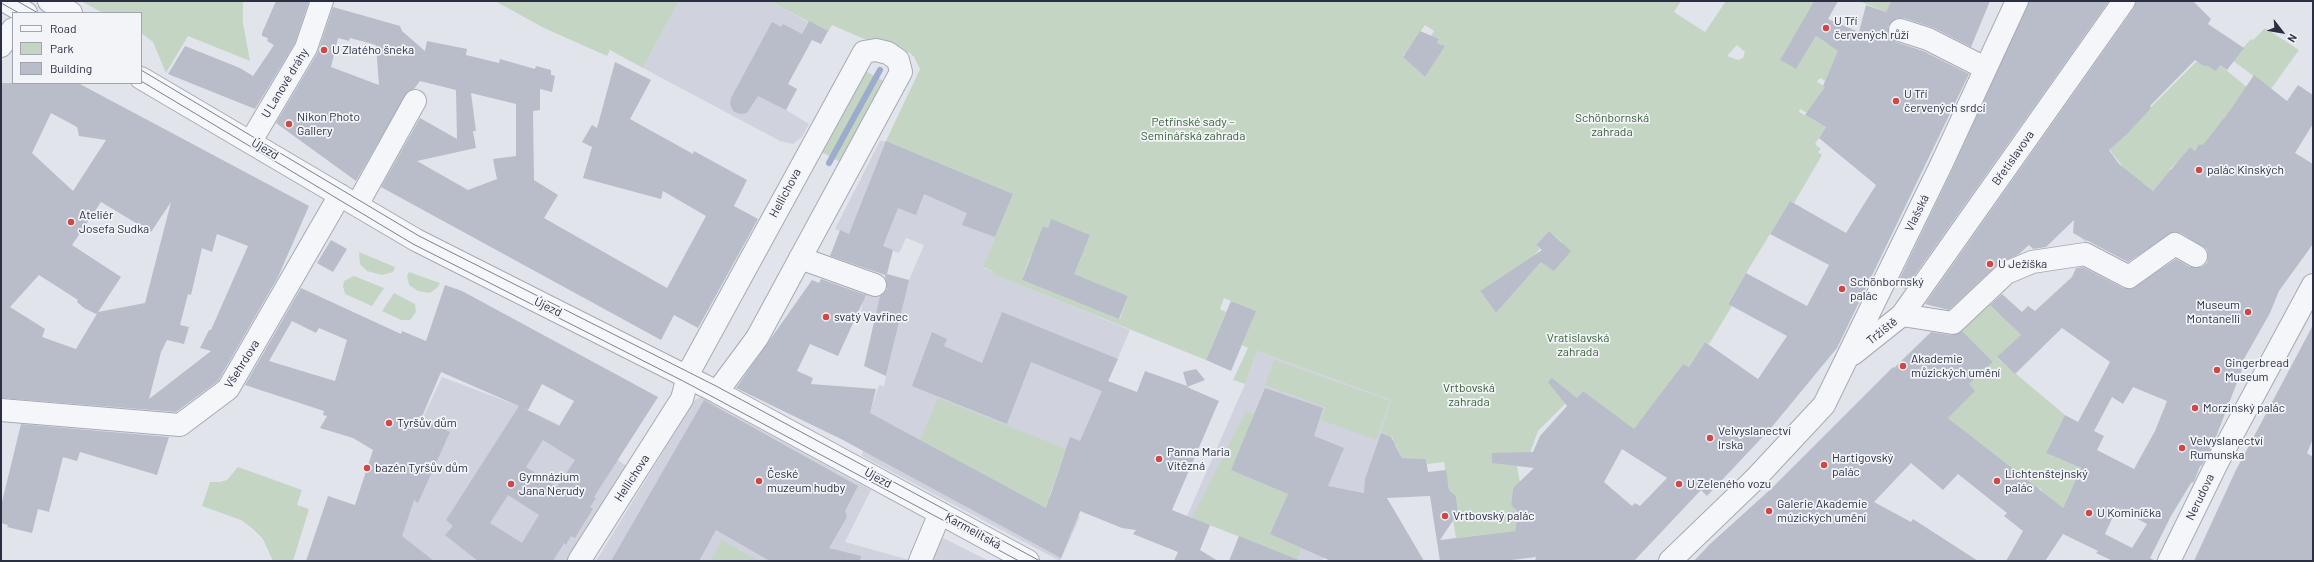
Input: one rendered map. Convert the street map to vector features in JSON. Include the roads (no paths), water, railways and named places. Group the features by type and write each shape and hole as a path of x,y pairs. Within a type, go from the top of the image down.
{"street":[{"path":"49,1 69,12"},
{"name":"U Lanové dráhy","path":"251,141 306,48 322,1"},
{"name":"Vlašská","path":"1848,358 1942,163 2017,1"},
{"name":"Břetislavova","path":"1902,315 2124,1"},
{"path":"1,46 12,25"},
{"path":"1900,30 1928,39 1985,68"},
{"name":"Hellichova","path":"579,561 682,399 686,377 864,52 876,50 888,53 898,60 901,72 758,338 717,392"},
{"name":"Újezd","path":"142,67 161,89"},
{"name":"Újezd","path":"142,79 470,269 717,392 940,513"},
{"name":"Všehrdova","path":"1,410 180,425 228,389 349,200 415,101"},
{"name":"Tržiště","path":"1670,561 1754,480 1824,405 1848,358 1902,315 1953,323 2006,273 2032,262 2085,254 2129,277 2175,244 2196,256"},
{"path":"800,258 875,284"},
{"name":"Nerudova","path":"2169,561 2225,447 2313,285"},
{"path":"920,559 940,513"},
{"name":"Karmelitská","path":"940,513 1028,561"}],"waterway":[{"path":"829,163 880,70"}],"tram line":[{"path":"17,1 36,12"},
{"path":"1,3 17,12"},
{"path":"142,71 419,236 716,386 1040,561"},
{"path":"142,82 413,244 685,382 1019,561"}],"place":[{"name":"U Tří červených růží","path":"1826,28"},
{"name":"U Zlatého šneka","path":"324,50"},
{"name":"U Tří červených srdcí","path":"1896,101"},
{"name":"Nikon Photo Gallery","path":"289,124"},
{"name":"palác Kinských","path":"2199,170"},
{"name":"Ateliér Josefa Sudka","path":"71,222"},
{"name":"U Ježíška","path":"1990,264"},
{"name":"Schönbornský palác","path":"1842,289"},
{"name":"Museum Montanelli","path":"2248,312"},
{"name":"svatý Vavřinec","path":"826,317"},
{"name":"Akademie můzických umění","path":"1903,366"},
{"name":"Gingerbread Museum","path":"2217,370"},
{"name":"Morzinský palác","path":"2195,408"},
{"name":"Tyršův dům","path":"389,423"},
{"name":"Velvyslanectví Irska","path":"1710,438"},
{"name":"Velvyslanectví Rumunska","path":"2182,448"},
{"name":"Panna Maria Vítězná","path":"1159,459"},
{"name":"Hartigovský palác","path":"1824,465"},
{"name":"bazén Tyršův dům","path":"367,468"},
{"name":"České muzeum hudby","path":"759,481"},
{"name":"Lichtenštejnský palác","path":"1997,481"},
{"name":"Gymnázium Jana Nerudy","path":"511,484"},
{"name":"U Zeleného vozu","path":"1679,484"},
{"name":"Galerie Akademie múzických umění","path":"1769,511"},
{"name":"U Kominíčka","path":"2089,513"},
{"name":"Vrtbovský palác","path":"1445,516"}],"park label":[{"name":"Schönbornská zahrada","path":"1612,125"},
{"name":"Petřínské sady – Seminářská zahrada","path":"1193,129"},
{"name":"Vratislavská zahrada","path":"1578,345"},
{"name":"Vrtbovská zahrada","path":"1469,395"}]}
